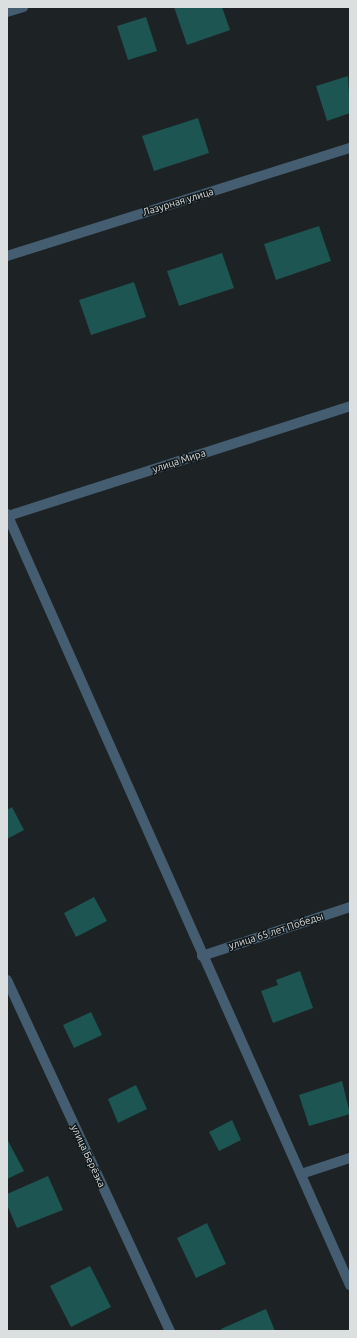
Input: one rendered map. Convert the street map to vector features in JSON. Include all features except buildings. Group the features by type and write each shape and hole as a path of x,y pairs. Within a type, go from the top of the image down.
{"street":[{"path":"7,12 23,7"},
{"name":"Лазурная улица","path":"7,256 350,148"},
{"name":"улица Мира","path":"7,515 350,406"},
{"path":"7,515 202,956 350,1285"},
{"name":"улица 65 лет Победы","path":"202,956 350,907"},
{"name":"улица Берёзка","path":"7,980 170,1331"},
{"path":"301,1174 350,1158"}]}
